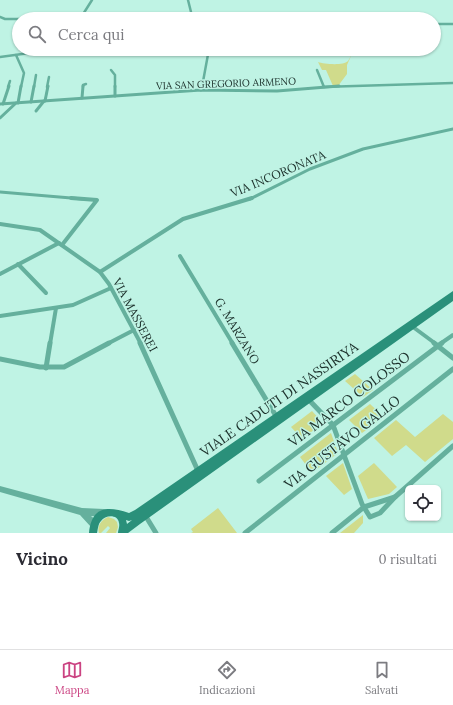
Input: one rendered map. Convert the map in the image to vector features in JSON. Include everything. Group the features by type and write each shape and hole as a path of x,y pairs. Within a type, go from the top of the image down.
{"main road":[{"name":"VIALE CADUTI DI NASSIRIYA","path":"106,513 117,513 129,517 138,513 453,293"},
{"name":"VIALE CADUTI DI NASSIRIYA","path":"122,533 145,515 453,298"},
{"path":"93,530 97,518 106,513"},
{"path":"117,513 123,522 122,533"}],"street":[{"path":"84,12 92,0"},
{"path":"188,0 190,12"},
{"path":"0,17 4,19 12,19"},
{"path":"441,24 453,24"},
{"path":"0,57 12,56"},
{"path":"0,118 17,103 24,73 16,56"},
{"path":"202,90 208,56"},
{"path":"111,70 115,75 114,96"},
{"path":"317,70 324,87"},
{"path":"31,102 36,75"},
{"path":"36,111 45,101 48,77"},
{"path":"2,104 10,81"},
{"name":"VIA SAN GREGORIO ARMENO","path":"2,104 202,90 277,91 324,87 453,83"},
{"path":"82,98 83,85 86,84"},
{"name":"VIA INCORONATA","path":"100,272 183,219 250,199 310,170 363,149 453,129"},
{"path":"0,192 96,200 60,244 0,274"},
{"name":"VIA MASSEREI","path":"0,224 40,230 100,272 111,288 134,330 198,471"},
{"name":"G. MARZANO","path":"180,256 276,416"},
{"path":"18,264 46,293"},
{"path":"0,316 73,305 111,288"},
{"path":"46,368 56,308"},
{"path":"413,327 453,358"},
{"path":"0,359 46,368 64,367 134,330"},
{"name":"VIA MARCO COLOSSO","path":"259,481 453,335"},
{"name":"VIA GUSTAVO GALLO","path":"245,533 453,368"},
{"path":"309,400 333,425 364,507 370,517 380,513 395,497 453,446"},
{"path":"0,490 82,512 106,513"},
{"path":"332,533 364,507 395,497"},
{"path":"82,512 93,530"},
{"path":"145,515 156,533"}],"green space":[{"path":"351,56 347,65 347,74 338,86 333,86 326,70 322,70 318,62 342,64 348,61"},
{"path":"355,374 373,390 363,397 345,381"},
{"path":"370,404 384,417 362,433 349,420"},
{"path":"312,411 323,423 302,439 291,427"},
{"path":"443,414 453,422 453,439 425,462 406,445 392,456 374,438 396,420 415,437"},
{"path":"331,433 338,453 312,473 300,457"},
{"path":"343,463 352,489 344,495 326,476"},
{"path":"374,463 397,487 389,494 368,499 358,476"},
{"path":"218,508 237,533 191,533 193,532 191,529"},
{"path":"363,515 363,523 354,533 340,533"},
{"path":"108,517 117,522 118,527 116,533 106,533 110,528 108,526 101,533 99,533 100,524"}]}
